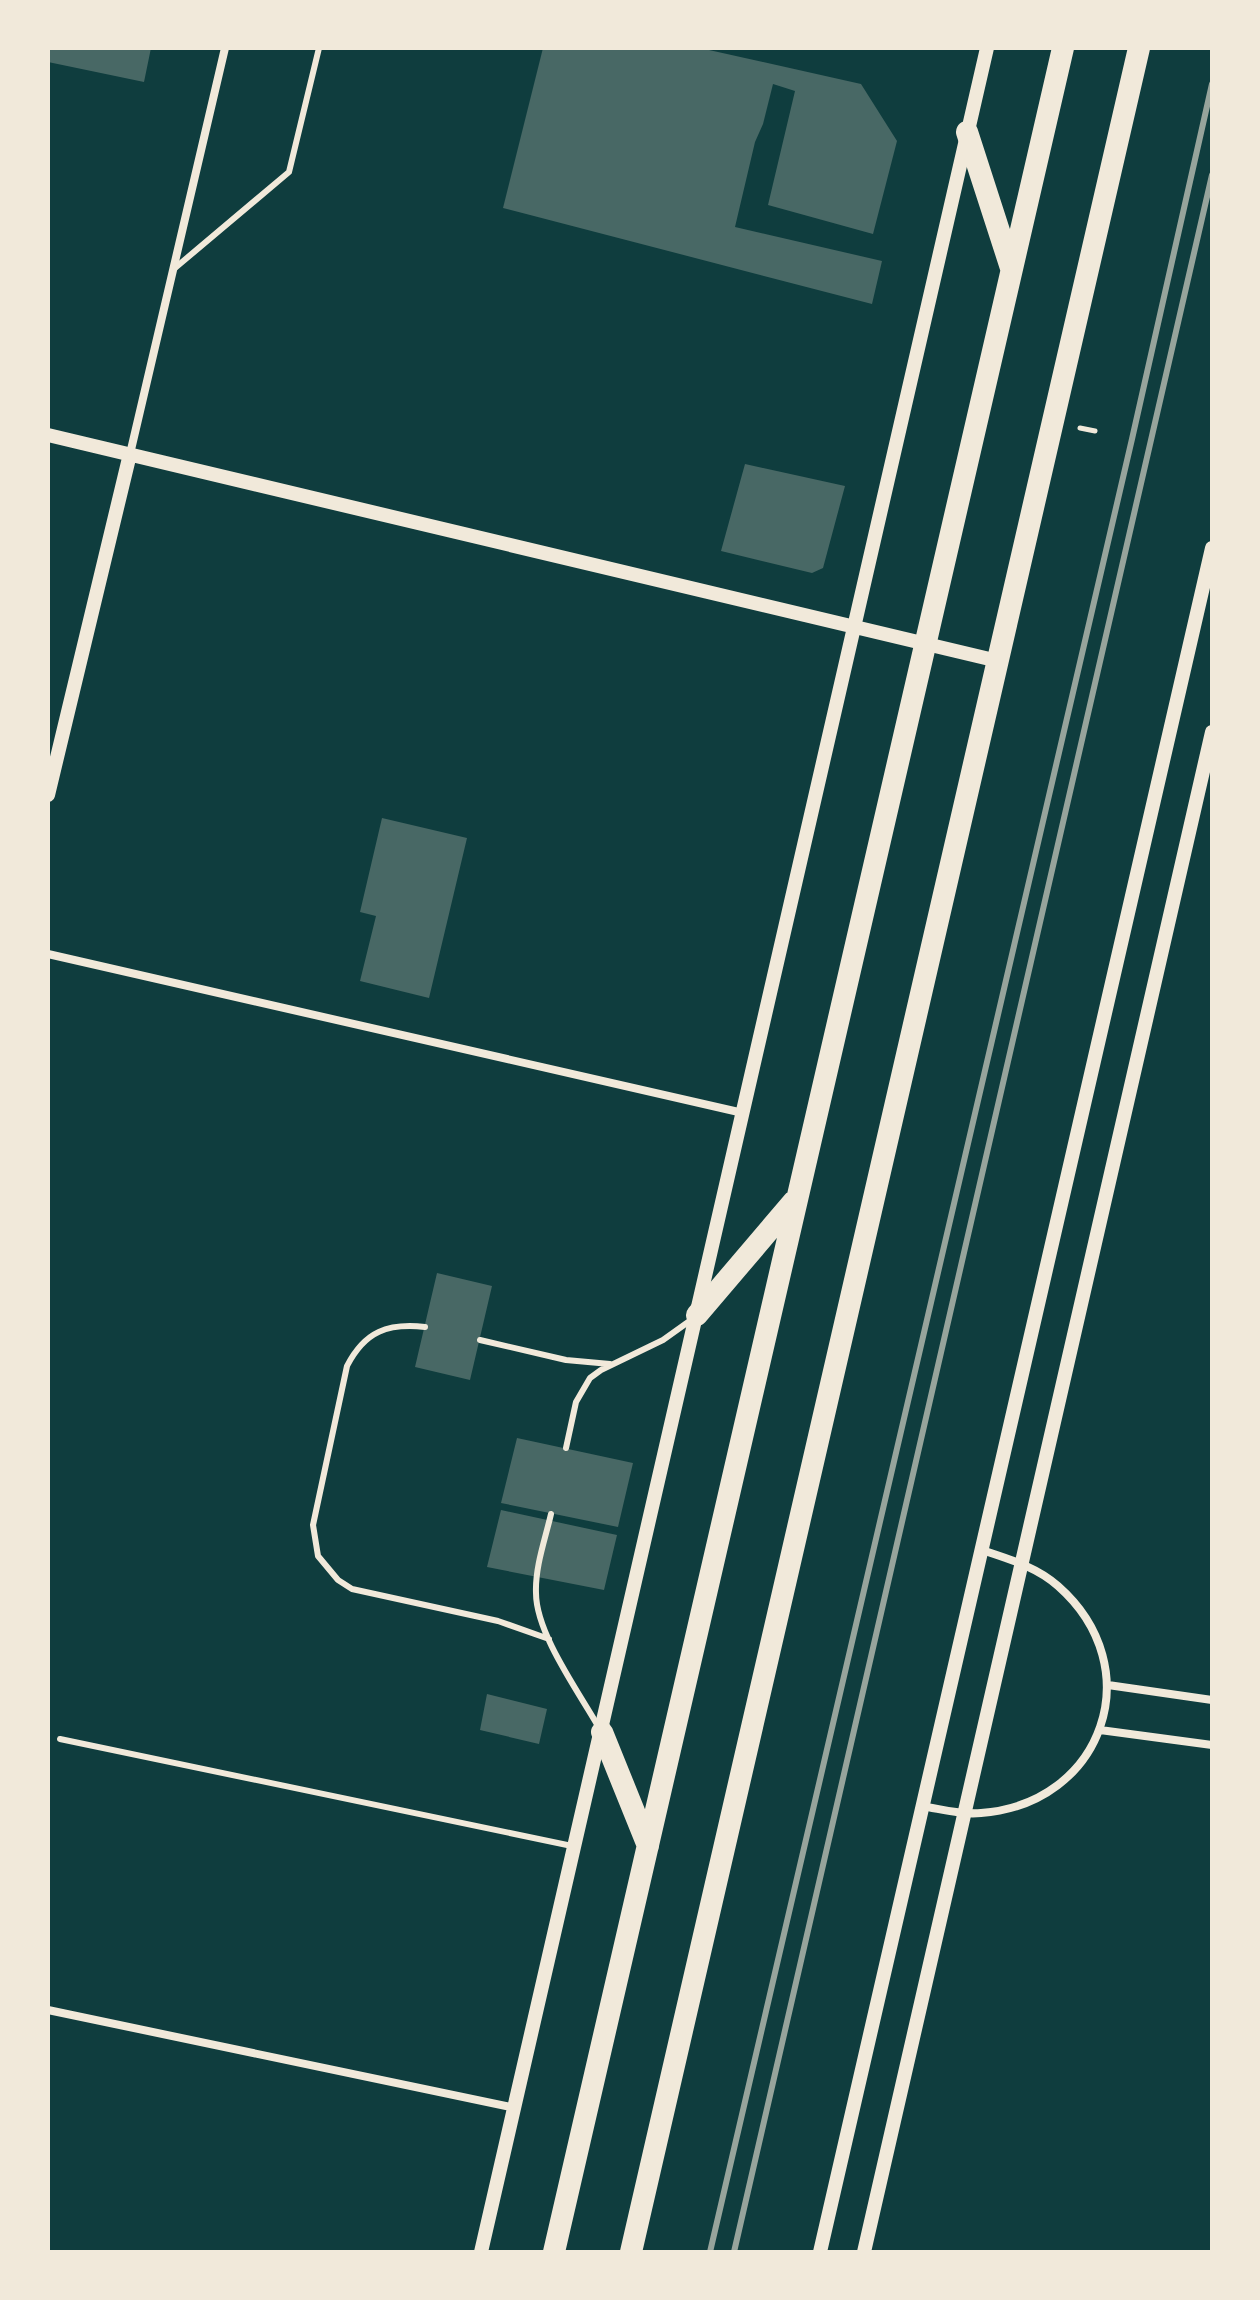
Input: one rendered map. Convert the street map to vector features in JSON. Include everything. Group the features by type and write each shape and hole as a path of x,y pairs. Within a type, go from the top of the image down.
{"highway":[{"path":"554,2252 1063,48"},
{"path":"631,2252 1139,48"},
{"path":"967,132 1012,269"},
{"path":"697,1315 797,1198"},
{"path":"602,1732 648,1846"}],"street":[{"path":"48,795 225,48"},
{"path":"481,2252 987,48"},
{"path":"48,435 998,661"},
{"path":"820,2252 1212,548"},
{"path":"864,2252 1212,732"},
{"path":"48,954 743,1113"},
{"path":"921,1806 965,1813 1007,1809 1028,1802 1047,1792 1079,1765 1100,1730 1107,1711 1108,1685 1099,1648 1082,1613 1059,1587 1021,1563 982,1550"},
{"path":"1108,1685 1212,1700"},
{"path":"1100,1730 1212,1745"},
{"path":"48,2010 515,2108"}],"lane":[{"path":"173,269 289,172 319,48"},
{"path":"566,1448 582,1389 601,1370 663,1340 697,1315"},
{"path":"425,1327 401,1325 375,1333 354,1352 347,1366 313,1525 318,1556 338,1580 352,1589 498,1621 549,1639"},
{"path":"480,1340 566,1360 613,1364"},
{"path":"551,1514 536,1592 537,1609 549,1639 602,1732"},
{"path":"60,1739 575,1847"}],"building":[{"path":"48,48 151,48 144,82 48,62"},
{"path":"543,48 700,48 861,84 897,141 873,234 768,205 795,91 773,84 755,142 735,227 882,261 872,304 503,208"},
{"path":"745,464 845,486 823,568 812,573 721,551"},
{"path":"382,818 467,838 429,998 360,981 376,916 360,912"},
{"path":"437,1273 492,1286 470,1380 415,1367"},
{"path":"517,1438 633,1463 618,1527 501,1503"},
{"path":"501,1510 617,1535 604,1590 487,1567"},
{"path":"487,1694 547,1709 539,1744 480,1730"}],"railway":[{"path":"710,2252 1212,84"},
{"path":"734,2252 1212,175"}]}
